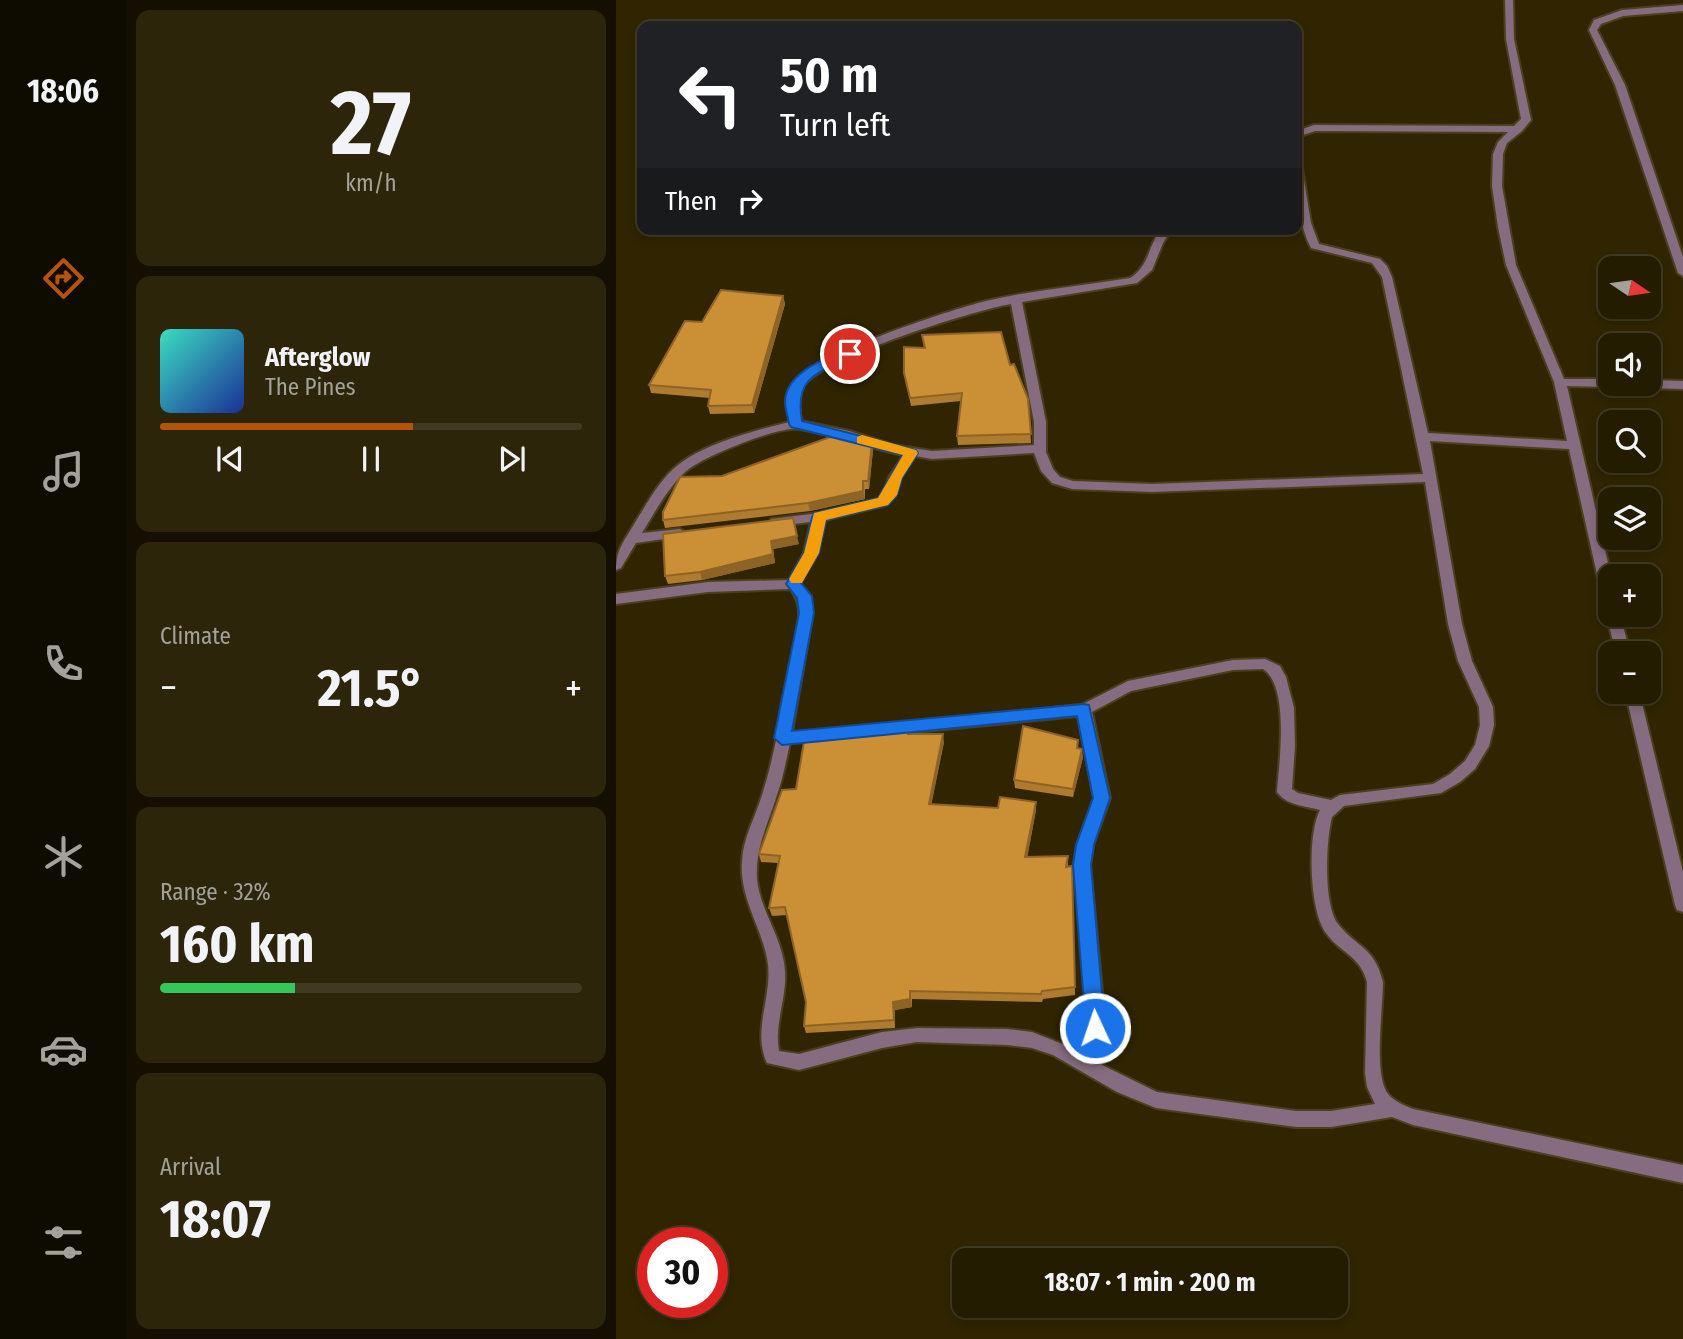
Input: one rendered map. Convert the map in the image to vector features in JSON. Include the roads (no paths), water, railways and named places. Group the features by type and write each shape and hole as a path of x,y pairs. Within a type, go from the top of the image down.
{"street":[{"path":"1510,0 1510,39 1526,120 1503,142 1498,154 1497,186 1503,226 1511,265 1560,382 1601,564"},
{"path":"1683,8 1622,13 1597,22 1593,30 1620,85 1683,273"},
{"path":"1302,132 1314,128 1519,129"},
{"path":"1302,225 1315,246 1365,257 1383,268 1423,437 1455,624 1465,661 1486,707 1487,725 1482,746 1470,765 1436,789 1353,798 1331,806 1325,814 1322,826 1323,905 1326,919 1336,932 1357,948 1373,968 1374,1074 1380,1096 1391,1109"},
{"path":"796,424 792,400 797,385 808,374 850,354 956,313 989,304 1016,302 1083,288 1133,282 1148,271 1162,235"},
{"path":"1016,302 1040,422 1041,449 1047,471 1056,480 1072,485 1152,488 1431,478"},
{"path":"1560,382 1598,383"},
{"path":"1661,384 1683,385"},
{"path":"616,565 658,496 681,469 694,460 751,435 796,424 911,453 955,455 1041,449"},
{"path":"1423,437 1573,445"},
{"path":"766,523 819,517 883,502 890,495 895,477 911,453"},
{"path":"793,584 811,553 819,517"},
{"path":"631,539 698,531"},
{"path":"616,598 708,587 793,584 804,596 806,613 772,787 750,846 749,880 770,939 777,971 775,1005 768,1036 768,1048 774,1058 799,1062 882,1040 917,1035 973,1035 1032,1040 1059,1050 1122,1086 1156,1100 1296,1119 1331,1119 1391,1109 1413,1117 1683,1174"},
{"path":"782,738 1084,710 1128,686 1233,665 1265,664 1275,670 1279,677 1287,708 1288,758 1283,782 1284,792 1331,806"},
{"path":"1635,704 1683,905"},
{"path":"1084,710 1102,798 1085,845 1082,865 1096,1012 1093,1069"}]}
